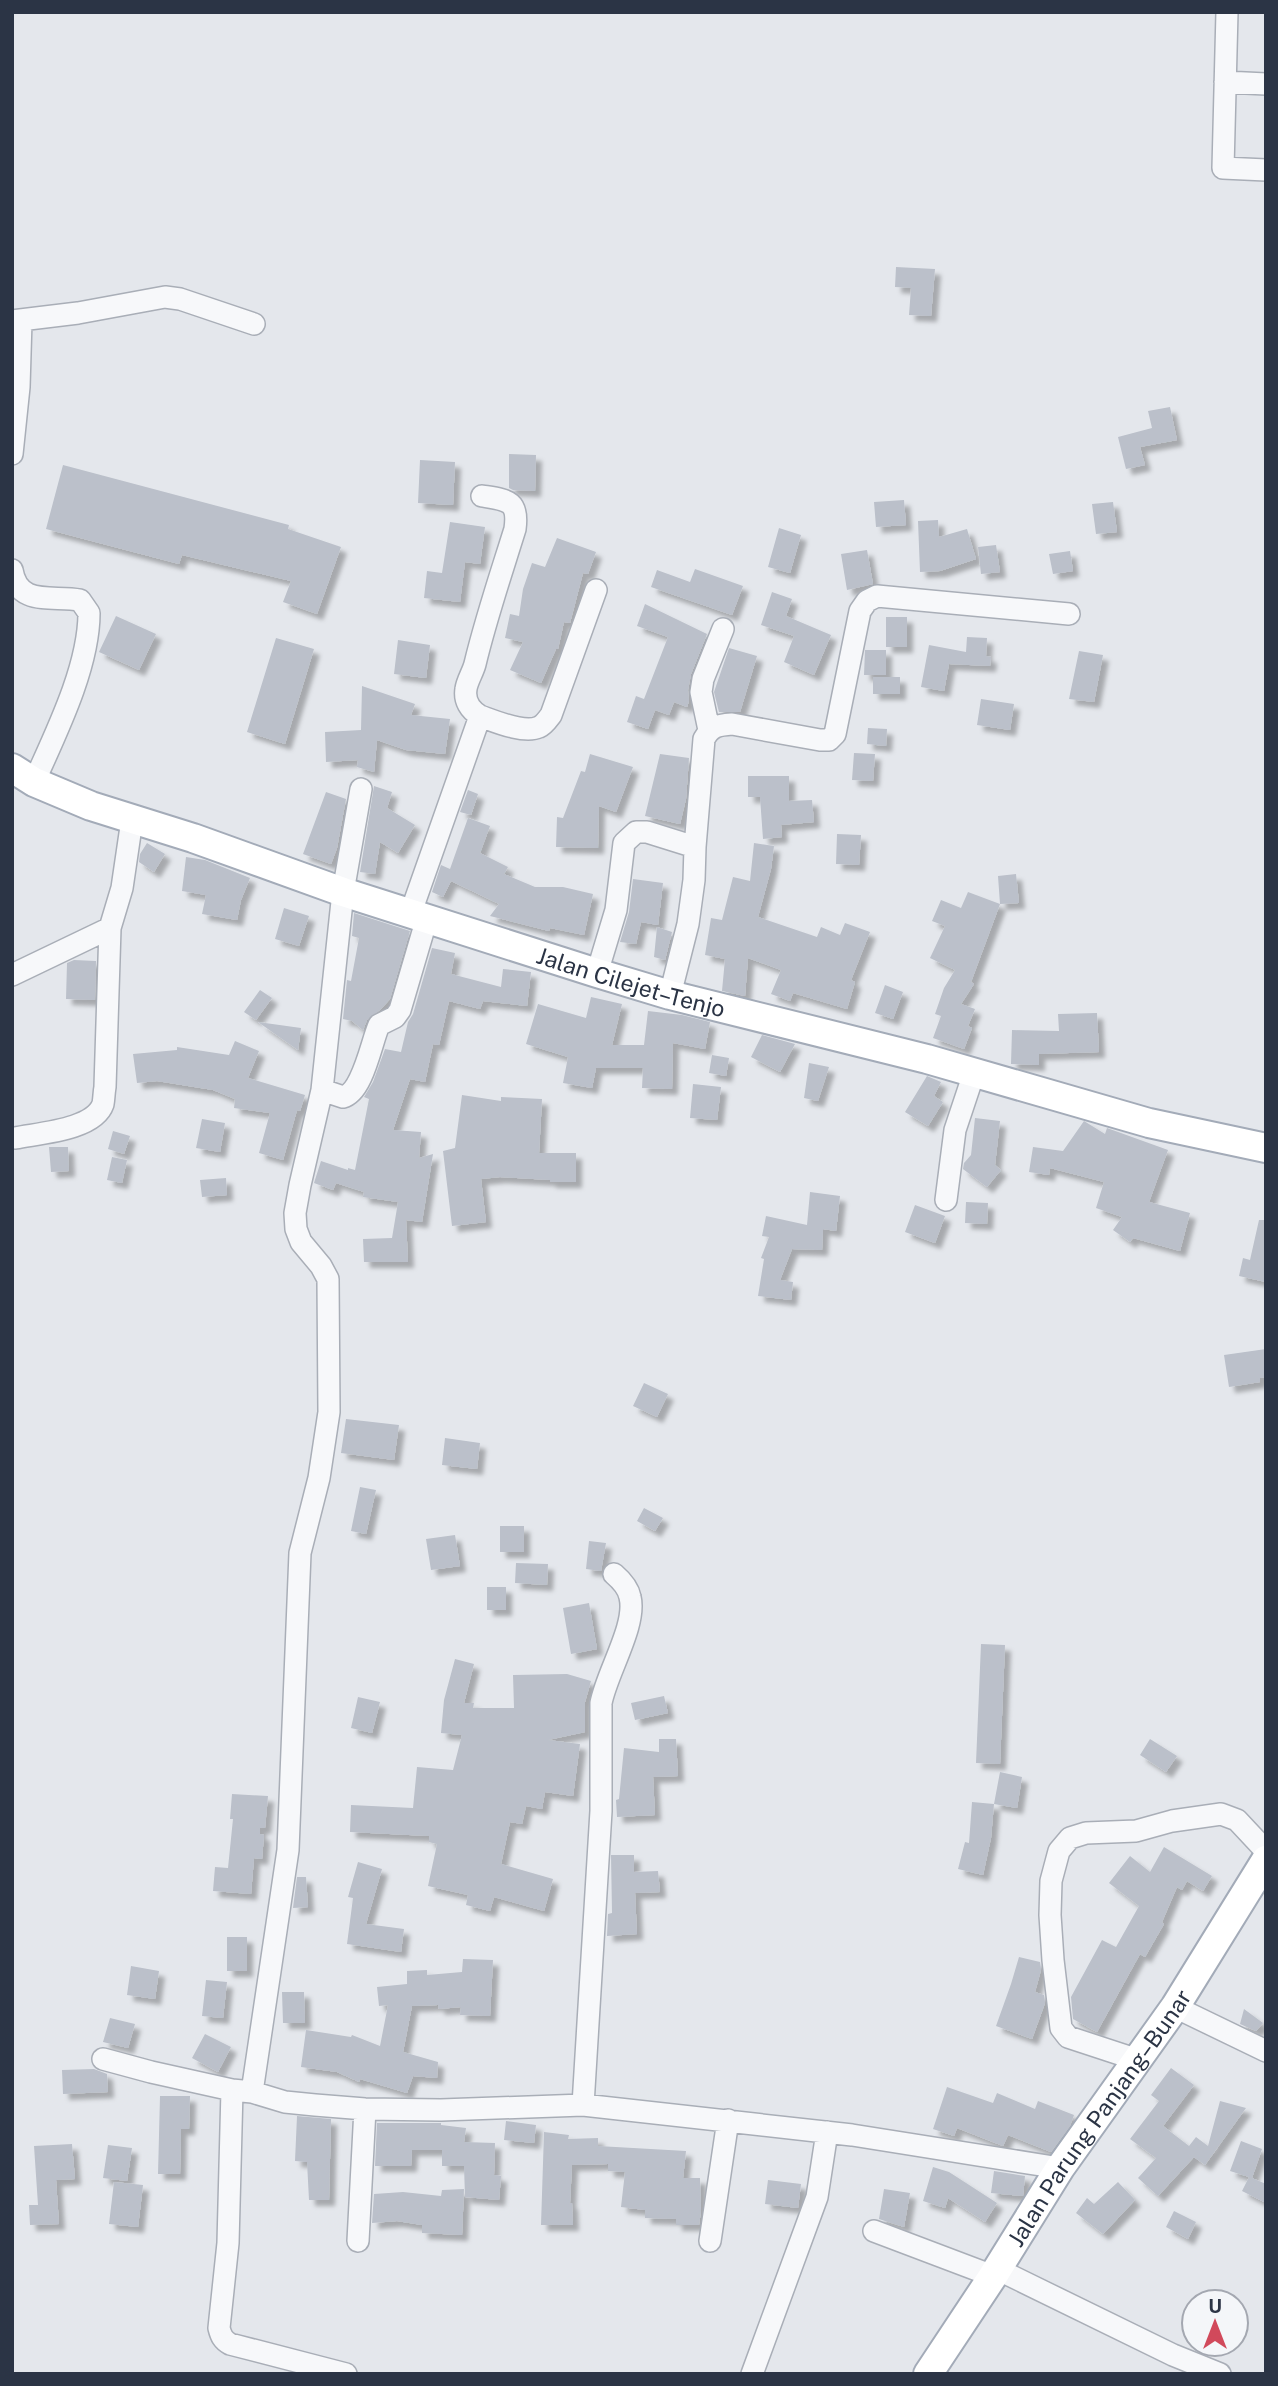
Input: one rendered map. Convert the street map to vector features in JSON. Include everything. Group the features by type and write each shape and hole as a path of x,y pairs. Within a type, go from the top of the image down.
{"main road":[{"name":"Jalan Cilejet–Tenjo","path":"23,775 91,806 193,838 343,892 670,995 974,1073 1149,1123 1266,1148"},
{"name":"Jalan Parung Panjang–Bunar","path":"928,2374 1059,2168 1175,2007 1266,1860"}],"street":[{"path":"1227,12 1223,169 1266,170"},
{"path":"1225,82 1266,84"},
{"path":"12,454 19,387 16,321 165,297 180,299 254,324"},
{"path":"482,496 503,500 514,506 517,513 515,529 485,619 466,690 467,702 472,711 501,724 528,729 541,727 551,715 596,590"},
{"path":"12,570 15,582 23,593 80,600 89,613 84,649 72,691 23,775"},
{"path":"670,995 688,924 694,880 704,738 709,730 718,725 732,723 829,740 835,734 860,611 867,601 877,596 1069,614"},
{"path":"709,730 701,692 703,679 723,629"},
{"path":"322,1090 343,1097 351,1093 368,1062 379,1025 395,1017 400,1010 419,915 480,716"},
{"path":"346,2374 230,2344 223,2340 219,2329 242,2091 288,1850 300,1553 319,1478 329,1412 328,1279 321,1266 300,1242 295,1213 322,1090 343,892 360,789"},
{"path":"15,1138 79,1125 93,1118 102,1106 105,1087 110,928 122,888 132,820"},
{"path":"597,973 616,910 624,843 636,832 647,832 695,848"},
{"path":"12,975 110,928"},
{"path":"946,1200 955,1130 974,1073"},
{"path":"583,2105 601,1811 601,1703 604,1686 627,1631 631,1612 629,1594 623,1582 614,1574"},
{"path":"1138,2060 1068,2037 1061,2028 1050,1914 1051,1881 1059,1851 1070,1838 1086,1833 1136,1830 1172,1821 1221,1814 1237,1820 1266,1851"},
{"path":"1175,2007 1266,2051"},
{"path":"103,2059 285,2102 365,2109 441,2110 583,2105 827,2132 1059,2168"},
{"path":"358,2241 365,2109"},
{"path":"710,2241 727,2120"},
{"path":"752,2374 817,2197 827,2132"},
{"path":"874,2231 995,2272 1173,2355 1220,2374"}],"building":[{"path":"896,267 935,269 931,316 909,315 911,288 895,287"},
{"path":"1170,407 1177,440 1140,447 1145,465 1126,469 1118,437 1152,428 1148,411"},
{"path":"509,454 536,455 535,491 509,488"},
{"path":"420,460 455,462 453,505 418,503"},
{"path":"63,465 289,525 288,529 341,547 317,614 283,602 291,581 182,555 179,564 46,529"},
{"path":"904,500 906,525 876,527 874,502"},
{"path":"1113,502 1117,532 1096,534 1092,504"},
{"path":"938,520 939,537 967,529 976,559 940,571 920,572 918,521"},
{"path":"450,522 485,527 480,564 465,562 460,602 424,598 427,571 442,573"},
{"path":"779,528 801,535 790,573 768,567"},
{"path":"557,538 596,552 588,574 583,573 570,623 564,622 558,649 541,683 510,670 523,642 505,638 510,614 519,616 523,589 532,563 545,567"},
{"path":"996,545 1000,572 981,574 978,547"},
{"path":"867,550 873,584 847,590 841,554"},
{"path":"1070,551 1073,571 1053,574 1049,554"},
{"path":"695,569 743,586 732,615 651,587 657,570 690,582"},
{"path":"772,592 792,599 786,616 831,635 814,675 784,662 794,636 761,625"},
{"path":"645,604 707,634 691,674 687,707 674,702 669,715 655,710 648,729 627,722 636,696 644,699 668,637 637,626"},
{"path":"116,616 156,634 139,670 99,652"},
{"path":"886,617 907,617 907,647 886,647"},
{"path":"967,637 987,638 986,656 991,657 990,666 949,664 944,691 921,687 929,645 966,652"},
{"path":"276,638 314,649 285,744 247,732"},
{"path":"398,640 430,645 426,678 394,674"},
{"path":"729,648 757,656 740,712 719,712 714,692"},
{"path":"865,650 886,650 886,675 864,675"},
{"path":"1079,651 1103,655 1094,702 1069,699"},
{"path":"873,677 900,677 900,694 873,694"},
{"path":"362,686 415,704 411,715 450,719 445,754 406,750 377,740 374,772 357,767 358,760 326,762 325,732 361,730"},
{"path":"981,699 1014,704 1010,730 977,725"},
{"path":"868,728 887,729 886,746 867,744"},
{"path":"854,753 875,754 873,781 852,780"},
{"path":"590,754 633,767 616,812 599,806 598,848 556,847 557,817 563,818 581,771 585,772"},
{"path":"660,754 689,758 686,799 680,824 645,816"},
{"path":"748,776 789,776 789,801 812,800 814,822 781,825 782,837 763,839 760,797 748,797"},
{"path":"374,786 392,792 387,808 415,825 398,853 380,842 375,874 360,872"},
{"path":"468,790 478,794 471,815 460,812"},
{"path":"326,792 346,799 337,848 331,864 303,854"},
{"path":"468,818 490,826 480,853 508,867 504,874 535,887 563,887 593,894 584,935 550,928 549,931 490,916 499,904 451,881 443,897 432,892 441,865 450,869"},
{"path":"837,834 861,835 859,865 836,864"},
{"path":"147,843 165,854 154,872 139,862 140,854"},
{"path":"754,843 774,846 771,869 758,917 817,937 821,927 840,935 845,923 870,932 851,980 855,982 847,1009 793,993 790,1001 771,994 781,970 748,958 745,996 722,991 725,959 705,955 711,918 722,920 733,877 750,881"},
{"path":"186,857 205,860 250,878 237,920 202,914 206,895 182,891"},
{"path":"1016,874 1019,903 1000,904 998,876"},
{"path":"633,879 663,883 658,925 641,922 636,944 620,942 629,912"},
{"path":"968,892 1000,904 971,982 974,984 961,1004 975,1009 968,1026 972,1028 964,1049 933,1038 941,1016 935,1014 944,988 955,970 930,958 945,926 932,921 941,900 961,908"},
{"path":"284,908 309,916 299,946 275,939"},
{"path":"354,913 410,931 390,999 367,1020 363,1030 352,1021 343,1019 347,980 351,981 359,938 352,936"},
{"path":"657,927 672,932 665,960 654,957"},
{"path":"432,948 455,953 451,974 501,987 503,969 531,972 527,1006 483,1001 480,1009 449,1001 439,1045 433,1044 425,1082 410,1079 393,1130 421,1132 419,1158 433,1154 422,1222 406,1220 408,1262 364,1262 363,1239 392,1238 398,1202 363,1197 364,1192 336,1183 333,1190 314,1183 321,1161 355,1170 369,1099 364,1097 373,1082 385,1049 401,1052"},
{"path":"74,960 96,961 95,1000 66,999 67,963"},
{"path":"885,985 903,992 893,1019 875,1013"},
{"path":"260,990 272,998 256,1020 244,1012"},
{"path":"591,997 622,1004 612,1045 644,1045 648,1011 710,1022 705,1049 673,1043 672,1089 642,1088 643,1068 596,1068 592,1088 563,1083 568,1057 526,1044 538,1004 586,1018"},
{"path":"1097,1013 1099,1052 1039,1054 1039,1065 1011,1064 1012,1030 1059,1031 1058,1014"},
{"path":"258,1022 301,1028 298,1050"},
{"path":"762,1035 795,1044 780,1072 751,1057"},
{"path":"235,1041 259,1051 248,1078 305,1095 300,1111 297,1110 283,1160 259,1153 270,1113 234,1108 235,1099 213,1090 157,1081 137,1083 133,1054 177,1050 177,1047 229,1055"},
{"path":"712,1055 729,1058 726,1076 709,1073"},
{"path":"809,1063 829,1067 818,1101 804,1098"},
{"path":"927,1076 941,1082 934,1096 943,1102 928,1126 905,1112"},
{"path":"693,1084 721,1087 717,1120 690,1118"},
{"path":"462,1095 501,1101 501,1097 542,1099 539,1153 576,1153 576,1182 500,1177 481,1179 486,1222 452,1226 443,1151 455,1148"},
{"path":"975,1118 1000,1121 995,1165 1001,1170 987,1187 963,1169 964,1163 971,1155"},
{"path":"202,1119 225,1123 220,1152 196,1148"},
{"path":"1084,1121 1105,1134 1107,1128 1168,1150 1149,1202 1190,1213 1180,1251 1133,1238 1130,1242 1113,1230 1122,1217 1096,1208 1104,1182 1050,1168 1049,1175 1029,1172 1033,1147 1063,1151"},
{"path":"113,1131 130,1136 124,1154 108,1149"},
{"path":"49,1147 68,1147 69,1171 51,1172"},
{"path":"112,1157 127,1160 122,1183 107,1180"},
{"path":"226,1178 227,1195 202,1197 200,1180"},
{"path":"810,1192 840,1196 836,1231 823,1229 822,1250 792,1249 780,1280 793,1282 791,1300 758,1296 764,1259 761,1258 769,1237 762,1236 766,1216 807,1225"},
{"path":"966,1202 988,1203 987,1224 965,1223"},
{"path":"915,1205 945,1216 935,1243 905,1232"},
{"path":"1259,1220 1266,1220 1266,1282 1239,1276 1243,1258 1250,1260"},
{"path":"1266,1349 1266,1377 1260,1378 1260,1382 1229,1387 1224,1355"},
{"path":"644,1383 668,1394 657,1417 633,1406"},
{"path":"346,1419 399,1425 394,1460 341,1453"},
{"path":"445,1438 480,1443 477,1469 442,1465"},
{"path":"360,1487 376,1490 366,1534 351,1531"},
{"path":"644,1508 663,1518 655,1531 637,1521"},
{"path":"500,1526 524,1526 524,1552 500,1552"},
{"path":"455,1535 460,1566 431,1570 426,1539"},
{"path":"589,1541 606,1543 601,1571 586,1569"},
{"path":"516,1563 548,1564 547,1585 515,1583"},
{"path":"487,1587 506,1587 506,1610 487,1610"},
{"path":"589,1603 597,1649 571,1654 563,1608"},
{"path":"981,1644 1005,1645 1000,1764 976,1763"},
{"path":"455,1659 474,1664 464,1703 474,1703 473,1708 514,1708 513,1675 567,1674 591,1681 585,1702 585,1732 548,1740 580,1744 573,1796 545,1792 542,1809 526,1806 522,1824 510,1822 501,1864 553,1879 544,1911 494,1897 490,1911 466,1905 468,1895 428,1886 437,1844 429,1842 429,1836 350,1832 351,1805 413,1808 417,1767 453,1770 462,1735 441,1733 444,1700"},
{"path":"664,1696 668,1713 635,1720 631,1703"},
{"path":"358,1697 380,1702 372,1733 351,1728"},
{"path":"659,1739 676,1739 678,1776 653,1777 655,1815 617,1817 616,1800 619,1799 624,1748 659,1752"},
{"path":"1150,1739 1177,1756 1166,1772 1140,1755"},
{"path":"1000,1772 1022,1777 1017,1808 994,1804"},
{"path":"232,1794 268,1796 265,1828 260,1828 260,1834 264,1835 262,1859 254,1858 251,1894 213,1891 215,1867 228,1868 233,1819 230,1819"},
{"path":"972,1802 994,1804 991,1838 983,1875 958,1869 965,1842 969,1843"},
{"path":"1164,1847 1212,1876 1203,1891 1187,1881 1182,1890 1177,1887 1162,1922 1164,1924 1145,1957 1140,1954 1097,2032 1073,2019 1071,1997 1102,1940 1116,1947 1139,1906 1109,1883 1130,1856 1150,1872"},
{"path":"611,1855 634,1855 634,1872 658,1871 660,1892 635,1893 637,1934 607,1936 608,1914 612,1913"},
{"path":"358,1862 382,1869 366,1924 404,1929 401,1952 347,1944 353,1898 348,1897"},
{"path":"297,1877 306,1877 308,1907 293,1908"},
{"path":"227,1937 247,1937 247,1971 227,1971"},
{"path":"1019,1957 1040,1962 1041,1970 1035,1992 1044,1995 1045,2003 1032,2039 996,2026"},
{"path":"463,1959 493,1960 490,2016 460,2015 461,2007 439,2009 438,2005 412,2006 403,2052 438,2062 437,2078 413,2076 407,2093 360,2079 359,2082 337,2072 301,2067 306,2030 352,2035 380,2046 388,2005 379,2006 377,1987 407,1984 407,1971 427,1970 427,1975 462,1972"},
{"path":"131,1966 159,1971 155,1999 127,1995"},
{"path":"206,1980 227,1982 223,2018 202,2016"},
{"path":"282,1992 304,1992 305,2023 283,2023"},
{"path":"1244,2009 1263,2023 1256,2031 1240,2024"},
{"path":"110,2018 135,2024 128,2048 103,2042"},
{"path":"205,2034 231,2047 218,2072 192,2058"},
{"path":"1171,2068 1194,2085 1163,2126 1189,2146 1196,2137 1208,2146 1220,2101 1246,2108 1205,2165 1194,2157 1158,2196 1138,2178 1156,2158 1130,2139 1159,2101 1151,2095"},
{"path":"94,2069 107,2074 108,2092 63,2094 62,2070"},
{"path":"947,2087 993,2103 997,2093 1035,2109 1038,2101 1074,2115 1070,2126 1051,2152 1008,2135 1003,2146 957,2128 954,2136 933,2129"},
{"path":"160,2096 190,2096 189,2129 181,2129 180,2174 158,2174"},
{"path":"297,2116 331,2119 329,2200 309,2200 307,2162 295,2161"},
{"path":"506,2121 536,2125 534,2143 504,2140"},
{"path":"377,2123 441,2123 466,2128 464,2142 495,2143 494,2175 501,2176 499,2200 465,2197 464,2166 442,2166 442,2150 412,2150 411,2166 375,2166"},
{"path":"544,2132 569,2135 568,2139 598,2138 598,2146 686,2151 683,2178 700,2178 699,2225 676,2225 676,2219 645,2218 645,2210 621,2207 625,2172 608,2171 608,2164 572,2165 570,2203 573,2225 541,2225"},
{"path":"1241,2141 1262,2149 1252,2178 1266,2184 1266,2203 1242,2191 1249,2177 1230,2171"},
{"path":"72,2144 75,2179 56,2180 59,2224 30,2225 29,2205 38,2205 34,2146"},
{"path":"108,2145 132,2148 127,2181 103,2178"},
{"path":"933,2167 949,2172 997,2203 985,2222 948,2198 945,2208 923,2201"},
{"path":"994,2171 1025,2176 1023,2196 991,2193"},
{"path":"768,2180 801,2184 798,2208 765,2204"},
{"path":"114,2182 143,2185 138,2227 109,2224"},
{"path":"1118,2182 1135,2200 1103,2234 1076,2213 1087,2198 1094,2204"},
{"path":"464,2189 462,2235 422,2233 422,2225 397,2221 372,2223 374,2194 403,2192 441,2196 442,2190"},
{"path":"884,2189 910,2193 904,2227 879,2219"},
{"path":"1174,2211 1196,2222 1188,2239 1166,2227"}]}
